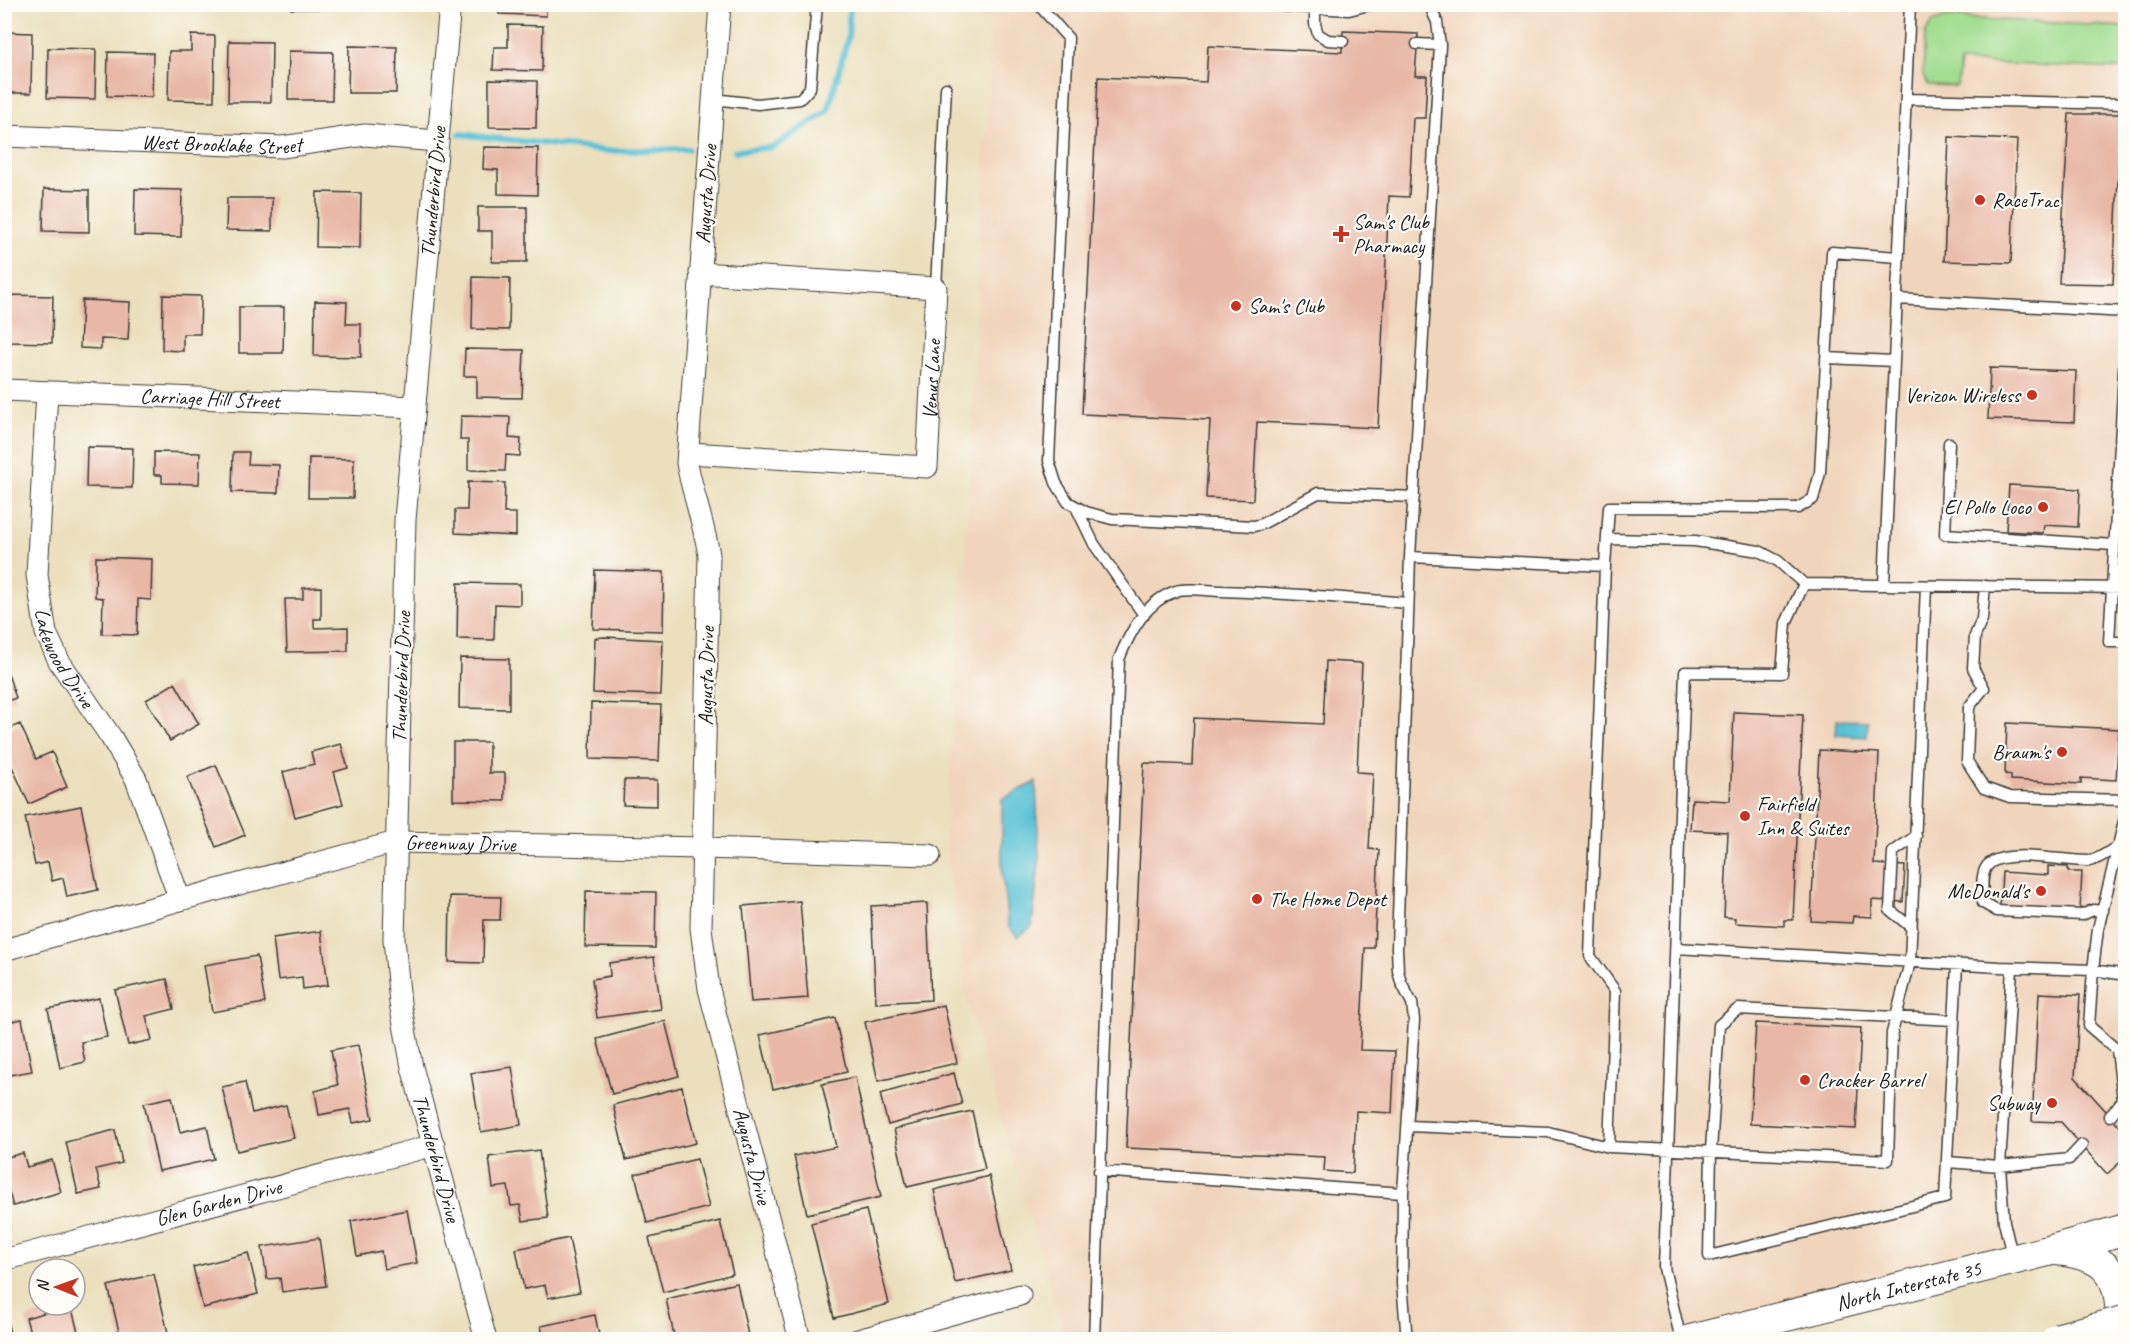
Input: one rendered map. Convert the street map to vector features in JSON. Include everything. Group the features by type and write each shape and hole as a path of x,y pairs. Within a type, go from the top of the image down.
{"highway":[{"path":"2058,1340 2126,1322"}],"main road":[{"name":"North Interstate 35","path":"1690,1340 2052,1250 2126,1229"},
{"path":"2052,1250 2074,1252 2096,1259 2108,1268 2116,1282 2121,1312 2121,1340"}],"street":[{"name":"Thunderbird Drive","path":"450,4 405,520 394,939 400,1003 412,1067 486,1340"},
{"name":"Augusta Drive","path":"720,4 687,463 704,525 709,555 701,928 709,989 800,1340"},
{"name":"West Brooklake Street","path":"4,136 282,147 364,135 437,141"},
{"path":"700,273 936,288"},
{"name":"Venus Lane","path":"688,453 927,466 936,288"},
{"name":"Carriage Hill Street","path":"4,390 414,407"},
{"name":"Lakewood Drive","path":"47,392 38,575 46,633 59,662 111,737 136,779 180,900"},
{"name":"Greenway Drive","path":"4,950 396,842 930,855"},
{"name":"Glen Garden Drive","path":"4,1260 434,1145"},
{"path":"858,1340 1020,1295"}],"lane":[{"path":"713,99 759,104 800,99 810,88 817,4"},
{"path":"1038,4 1068,38 1048,461 1056,483 1068,502 1086,512 1112,519 1254,526 1262,524 1318,493 1413,497"},
{"path":"1253,4 1349,10 1372,4"},
{"path":"1407,1340 1402,1283 1403,1193 1414,1020 1412,1004 1398,971 1397,948 1410,557 1440,45 1437,22 1429,4"},
{"path":"1884,585 1910,4"},
{"path":"1315,8 1315,24 1318,34 1328,40 1342,41"},
{"path":"1417,44 1440,45"},
{"path":"936,288 946,88"},
{"path":"1906,99 2126,104"},
{"path":"1609,1147 1615,992 1590,956 1609,507 1798,508 1813,499 1820,473 1832,252 1898,257"},
{"path":"1897,298 2126,312"},
{"path":"2126,336 2109,642 2126,642"},
{"path":"1826,358 1894,361"},
{"path":"1949,443 1945,534 2114,545"},
{"path":"1076,507 1094,544 1144,615"},
{"path":"1608,539 1695,541 1759,551 1778,561 1804,584 2126,588"},
{"path":"1410,557 1605,566"},
{"path":"1681,1340 1664,1268 1685,672 1782,673 1785,623 1804,584"},
{"path":"1408,1126 1548,1132 1609,1147 1888,1160 1892,1034 1910,962 1926,586"},
{"path":"1985,586 1982,619 1975,636 1973,668 1984,688 1969,707 1967,760 1984,788 2010,796 2126,800"},
{"path":"1094,1340 1119,659 1130,633 1157,601 1177,590 1289,593 1408,603"},
{"path":"2110,1116 2123,1100 2117,1050 2089,1026 2092,970 2125,814"},
{"path":"1912,928 1890,910 1893,852 1916,836"},
{"path":"2103,911 2093,910 2082,915 1998,911 1983,903 1986,867 1996,858 2011,856 2091,861 2118,846"},
{"path":"1676,948 2012,968 2092,970 2126,975"},
{"path":"1954,1020 1738,1009 1719,1025 1711,1150 1709,1256 1945,1198 1957,965"},
{"path":"2012,968 2000,1166 2004,1222 2013,1259"},
{"path":"1947,1162 2000,1166 2069,1159 2082,1145"},
{"path":"1099,1171 1403,1193"}],"shaded area":[{"path":"880,4 2125,5 2125,1228 1690,1339 1065,1339 966,999 945,837 966,542 991,18 880,14"}],"green space":[{"path":"1946,17 2125,27 2125,69 1960,62 1957,86 1928,85 1923,75 1925,33 1933,22"}],"water":[{"path":"1837,720 1868,721 1867,737 1836,735"},
{"path":"1036,782 1039,862 1032,926 1018,937 1008,926 1002,872 1002,799"}],"building":[{"path":"291,4 336,4 336,9 291,9"},
{"path":"499,4 546,4 546,16 499,14"},
{"path":"508,25 543,26 542,71 493,70 494,47 508,47"},
{"name":"Sam's Club","path":"1343,31 1418,34 1415,76 1427,76 1425,118 1413,118 1409,197 1389,196 1378,428 1257,422 1253,500 1206,498 1210,420 1082,414 1098,77 1206,82 1208,46 1342,52"},
{"path":"4,32 32,33 31,93 4,93"},
{"path":"191,35 215,36 214,101 168,100 169,51 191,51"},
{"path":"229,41 272,42 271,102 228,102"},
{"path":"349,46 397,47 396,93 348,93"},
{"path":"48,48 96,49 95,99 47,98"},
{"path":"289,51 333,52 332,100 288,100"},
{"path":"108,52 153,53 152,97 107,96"},
{"path":"489,80 537,81 536,128 489,127"},
{"name":"RaceTrac","path":"2069,114 2121,114 2113,284 2059,283"},
{"name":"RaceTrac","path":"1949,137 2017,140 2011,263 1944,261"},
{"path":"484,147 538,148 537,195 498,194 498,170 483,169"},
{"path":"44,189 89,190 89,232 43,231"},
{"path":"135,189 182,190 181,237 134,236"},
{"path":"317,192 361,193 360,248 316,247"},
{"path":"227,198 272,198 272,231 226,230"},
{"path":"478,207 527,207 527,262 492,262 492,231 478,231"},
{"path":"473,277 510,278 509,330 472,329"},
{"path":"8,295 53,296 52,343 7,342"},
{"path":"163,295 201,296 200,334 183,334 183,351 162,350"},
{"path":"82,300 130,302 128,340 101,339 101,349 80,348"},
{"path":"315,301 347,302 346,324 361,324 361,357 314,356"},
{"path":"239,307 284,307 283,353 239,353"},
{"path":"465,349 524,350 522,398 477,397 477,376 464,376"},
{"name":"Verizon Wireless","path":"1990,368 2076,371 2074,422 1988,419"},
{"path":"461,416 510,417 509,438 521,439 520,456 506,455 505,471 468,470 468,440 460,440"},
{"path":"87,447 133,448 132,488 86,487"},
{"path":"154,452 200,453 199,484 162,483 162,475 154,475"},
{"path":"233,452 249,452 248,464 279,465 278,493 232,492"},
{"path":"309,458 354,459 353,498 308,498"},
{"path":"468,482 505,483 504,513 516,513 516,536 455,533 455,510 467,510"},
{"name":"El Pollo Loco","path":"2009,485 2080,489 2078,527 2044,525 2043,533 2006,531"},
{"path":"96,557 152,559 151,600 138,599 137,635 102,634 103,598 95,597"},
{"path":"595,570 664,572 663,631 593,629"},
{"path":"458,583 520,584 520,605 495,604 494,640 457,639"},
{"path":"321,587 321,619 314,619 314,628 348,627 348,651 287,652 285,599 303,599 303,588"},
{"path":"595,638 663,640 661,695 593,693"},
{"path":"460,658 509,659 509,709 459,708"},
{"name":"The Home Depot","path":"1326,661 1362,663 1357,772 1373,773 1369,849 1379,850 1374,948 1365,948 1360,1050 1395,1051 1392,1113 1356,1111 1353,1173 1324,1171 1325,1157 1126,1148 1144,763 1192,765 1194,718 1323,724"},
{"path":"4,666 16,698 4,702"},
{"path":"175,683 199,724 170,741 146,700"},
{"path":"591,703 661,705 659,761 590,759"},
{"name":"Fairfield Inn & Suites","path":"1734,712 1803,715 1793,920 1784,920 1784,926 1735,923 1735,918 1724,917 1728,832 1690,830 1692,799 1730,801"},
{"name":"Braum's","path":"2007,723 2119,729 2116,780 2081,778 2081,784 2011,780 2011,775 2005,774"},
{"path":"20,724 36,759 52,752 67,787 29,804 4,749 4,731"},
{"path":"453,742 489,742 489,773 505,773 505,801 453,800"},
{"path":"341,744 348,768 334,772 343,804 295,817 283,772 314,764 311,752"},
{"path":"1819,750 1879,753 1874,864 1905,866 1903,902 1872,900 1872,917 1853,916 1852,923 1811,921"},
{"path":"216,765 245,835 216,847 187,777"},
{"path":"624,780 657,780 657,806 623,805"},
{"path":"81,806 98,890 67,897 63,878 52,881 48,862 35,865 25,817"},
{"name":"McDonald's","path":"2048,866 2068,867 2068,872 2082,872 2080,911 2000,907 2002,872 2048,875"},
{"path":"586,891 656,892 655,948 585,947"},
{"path":"450,896 501,897 500,920 484,920 483,963 449,962"},
{"path":"800,901 808,998 751,1002 743,906"},
{"path":"927,903 931,1000 876,1003 871,906"},
{"path":"321,931 328,985 303,989 302,977 278,980 273,938"},
{"path":"257,956 265,1003 212,1012 204,965"},
{"path":"654,957 661,1009 597,1018 592,979 610,976 609,963"},
{"path":"167,979 174,1009 146,1016 152,1040 128,1045 115,990"},
{"path":"2039,993 2080,995 2075,1077 2126,1133 2126,1157 2107,1174 2061,1122 2032,1121"},
{"path":"99,998 107,1037 81,1042 85,1062 60,1068 48,1009"},
{"path":"944,1005 957,1063 878,1081 865,1022"},
{"path":"835,1018 847,1072 773,1089 760,1035"},
{"path":"22,1019 32,1071 4,1076 4,1023"},
{"path":"665,1021 679,1076 612,1094 597,1039"},
{"name":"Cracker Barrel","path":"1756,1023 1861,1028 1856,1129 1750,1124"},
{"path":"358,1045 373,1119 353,1123 350,1109 319,1115 315,1091 338,1085 331,1050"},
{"path":"512,1067 521,1125 481,1132 471,1073"},
{"path":"954,1073 962,1104 888,1125 880,1094"},
{"path":"855,1077 881,1197 807,1214 794,1156 836,1147 822,1084"},
{"path":"245,1082 252,1113 286,1105 294,1138 237,1151 222,1087"},
{"path":"682,1087 696,1143 626,1160 613,1105"},
{"path":"172,1097 180,1132 207,1126 214,1159 159,1171 144,1103"},
{"path":"972,1111 985,1169 907,1187 894,1129"},
{"path":"115,1130 122,1163 96,1169 101,1189 78,1194 66,1142"},
{"path":"539,1150 548,1218 523,1221 520,1205 511,1206 508,1186 493,1188 489,1157"},
{"path":"23,1153 27,1167 52,1160 61,1192 13,1206 4,1176 4,1158"},
{"path":"697,1159 709,1207 647,1223 635,1174"},
{"path":"989,1176 1011,1270 955,1283 934,1190"},
{"path":"407,1210 417,1263 384,1269 381,1251 357,1256 351,1221"},
{"path":"866,1210 889,1304 834,1318 811,1223"},
{"path":"720,1221 733,1274 663,1292 649,1238"},
{"path":"319,1238 326,1286 282,1292 280,1278 267,1279 262,1247"},
{"path":"569,1238 580,1292 548,1298 545,1285 524,1289 516,1249"},
{"path":"248,1253 258,1294 203,1308 193,1267"},
{"path":"154,1274 168,1333 140,1340 121,1340 108,1286"},
{"path":"737,1283 749,1340 675,1340 666,1299"},
{"path":"595,1315 600,1340 544,1340 541,1326"},
{"path":"74,1317 80,1340 32,1340 26,1318"},
{"path":"4,1319 7,1319 11,1340 4,1340"}],"waterway":[{"path":"735,151 773,147 828,111 848,37 850,4"},
{"path":"460,134 607,151 688,149"}],"place":[{"name":"RaceTrac","path":"1980,200"},
{"name":"Sam's Club Pharmacy","path":"1341,234"},
{"name":"Sam's Club","path":"1236,306"},
{"name":"Verizon Wireless","path":"2032,395"},
{"name":"El Pollo Loco","path":"2043,507"},
{"name":"Braum's","path":"2062,752"},
{"name":"Fairfield Inn & Suites","path":"1745,816"},
{"name":"McDonald's","path":"2041,891"},
{"name":"The Home Depot","path":"1257,899"},
{"name":"Cracker Barrel","path":"1805,1080"},
{"name":"Subway","path":"2052,1103"}]}
